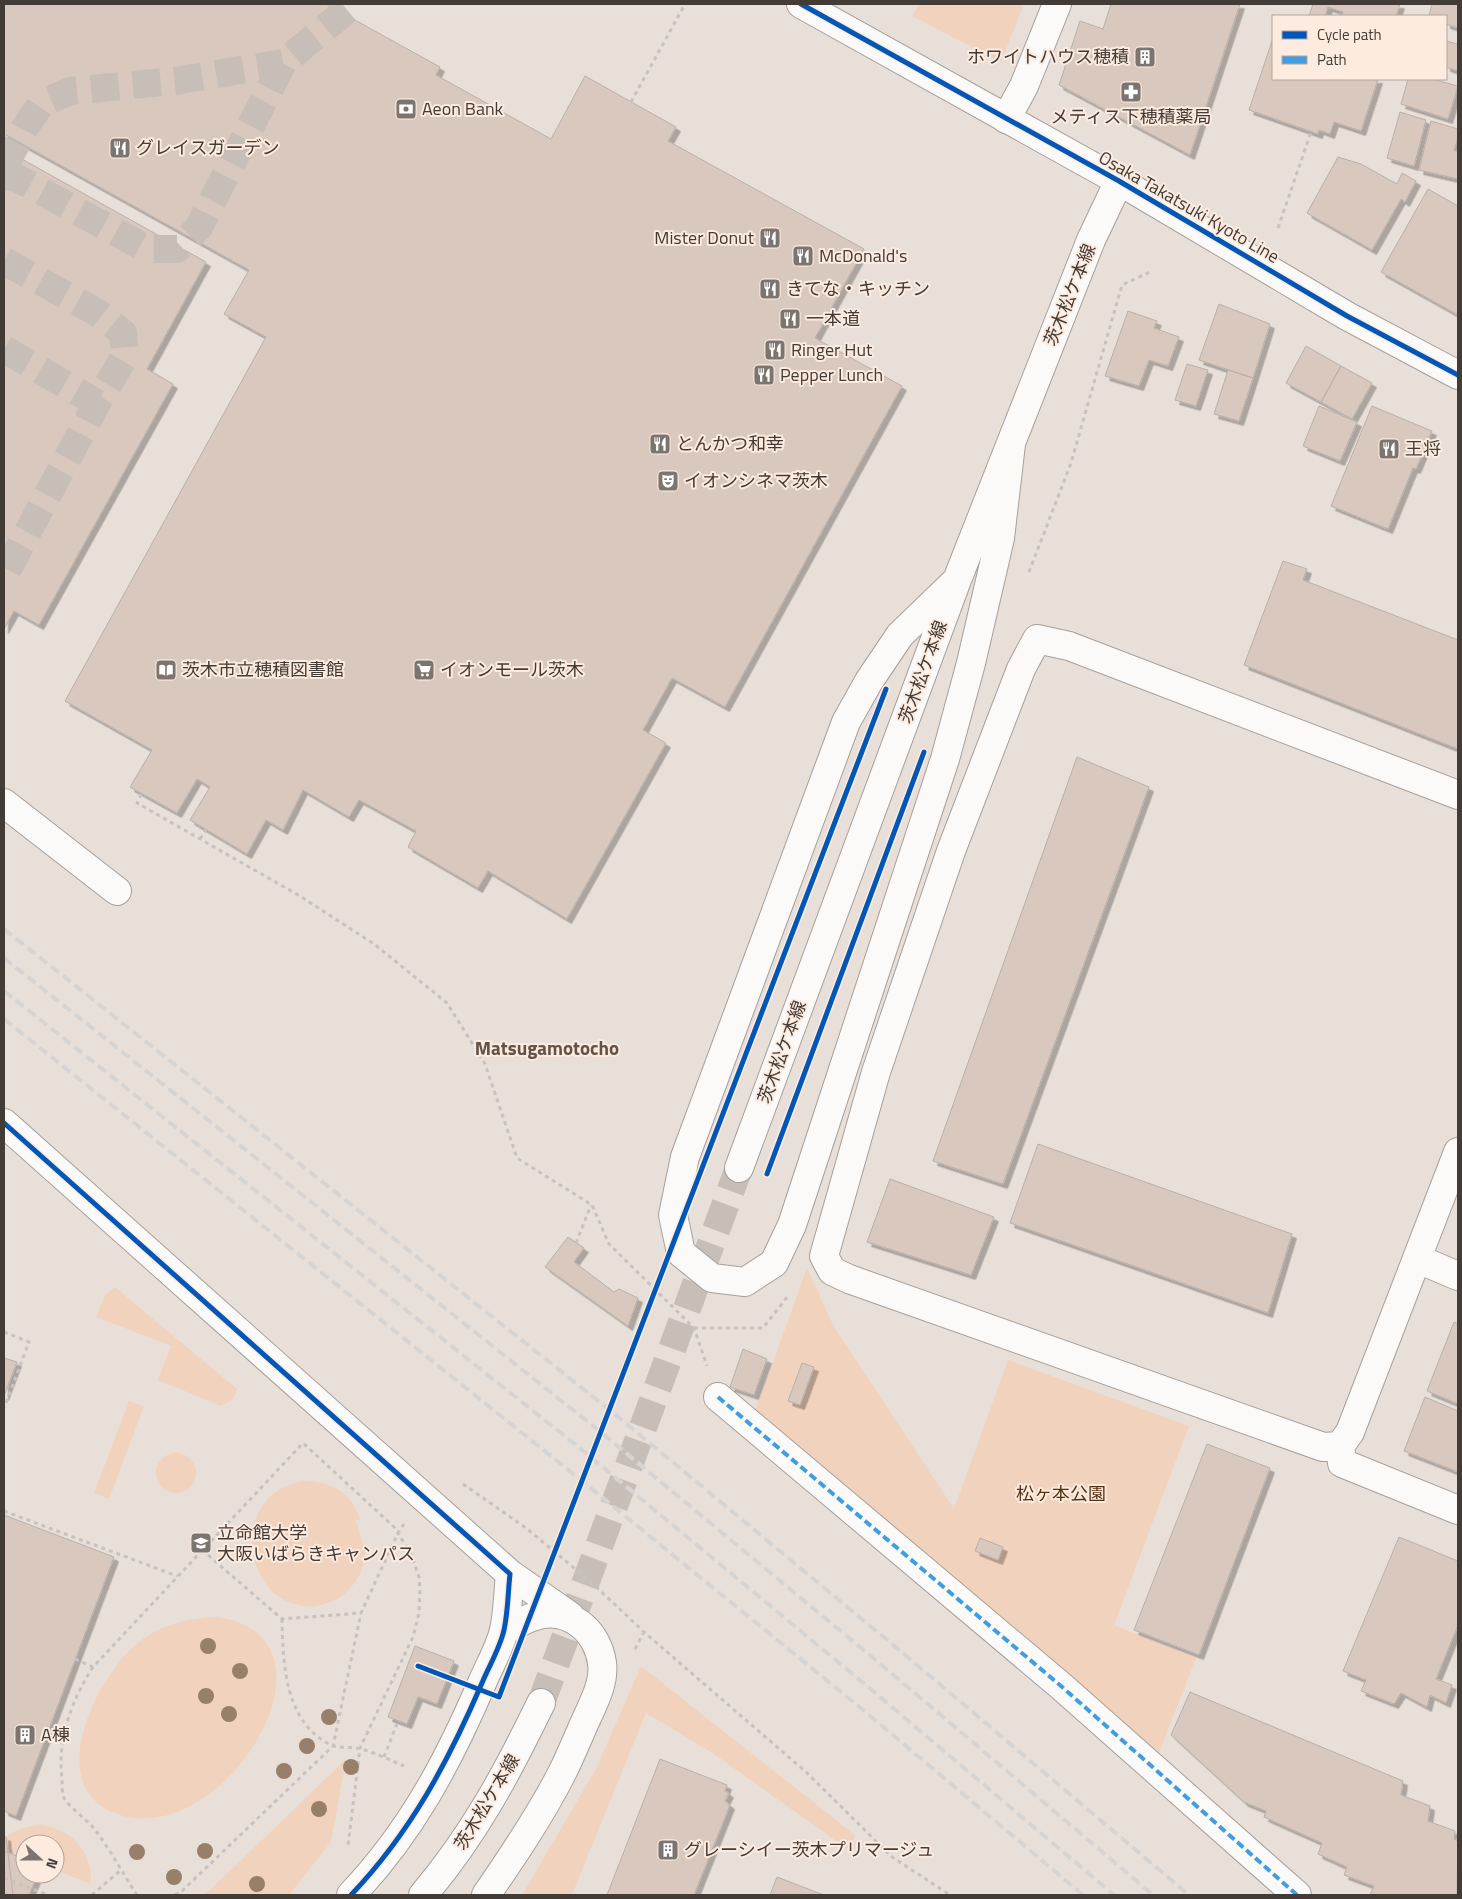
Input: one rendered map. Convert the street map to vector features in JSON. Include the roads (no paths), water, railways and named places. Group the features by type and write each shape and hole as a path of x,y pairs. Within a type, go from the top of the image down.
{"street":[{"name":"Osaka Takatsuki Kyoto Line","path":"801,4 1119,181 1347,316 1458,375"},
{"path":"1006,119 1024,86 1058,4"},
{"name":"茨木松ケ本線","path":"739,1168 957,580 1091,240 1119,181"},
{"path":"957,580 900,635 869,681 846,722 685,1157 673,1215 681,1253 712,1278 745,1282 774,1263 792,1224 945,759 972,663 1000,538 1011,444"},
{"path":"1340,1446 1323,1447 849,1279 832,1271 824,1256 830,1228 876,1072 951,851 1021,669 1037,639 1069,646 1458,795"},
{"path":"4,803 116,890"},
{"path":"4,1123 510,1574 570,1616 593,1637 602,1664 596,1697 563,1772 515,1854 486,1895"},
{"path":"1458,1152 1350,1432 1340,1446 1342,1463 1458,1510"},
{"path":"1418,1259 1458,1276"},
{"path":"718,1397 1061,1686 1297,1895"},
{"path":"351,1895 363,1883 426,1800 445,1765 504,1632 510,1574"},
{"path":"504,1632 533,1616 555,1613 570,1616"},
{"name":"茨木松ケ本線","path":"423,1895 444,1871 482,1816 512,1765 541,1703"}],"tunnel":[{"path":"4,176 15,177 147,249 177,249 199,227 283,63 354,4"},
{"path":"4,167 24,129 41,104 70,91 175,81 283,63"},
{"path":"4,261 98,313 123,333 125,356 97,403 4,576"},
{"path":"4,349 97,403"},
{"path":"541,1703 739,1168"}],"railway":[{"path":"4,929 611,1411 904,1654 1189,1895"},
{"path":"4,958 597,1429 890,1672 1153,1895"},
{"path":"4,991 581,1449 873,1691 1114,1895"},
{"path":"4,1019 566,1468 862,1709 1083,1895"}],"place":[{"name":"ホワイトハウス穂積","path":"1145,57"},
{"name":"メティス下穂積薬局","path":"1131,92"},
{"name":"Aeon Bank","path":"406,109"},
{"name":"グレイスガーデン","path":"120,148"},
{"name":"Mister Donut","path":"770,238"},
{"name":"McDonald's","path":"803,256"},
{"name":"きてな・キッチン","path":"770,289"},
{"name":"一本道","path":"790,319"},
{"name":"Ringer Hut","path":"775,350"},
{"name":"Pepper Lunch","path":"764,375"},
{"name":"とんかつ和幸","path":"660,444"},
{"name":"王将","path":"1389,449"},
{"name":"イオンシネマ茨木","path":"668,481"},
{"name":"茨木市立穂積図書館","path":"166,670"},
{"name":"イオンモール茨木","path":"424,670"},
{"name":"立命館大学 大阪いばらきキャンパス","path":"201,1543"},
{"name":"A棟","path":"25,1735"},
{"name":"グレーシイー茨木プリマージュ","path":"668,1850"}],"district":[{"name":"Matsugamotocho","path":"547,1048"}],"park label":[{"name":"松ヶ本公園","path":"1061,1494"}]}
